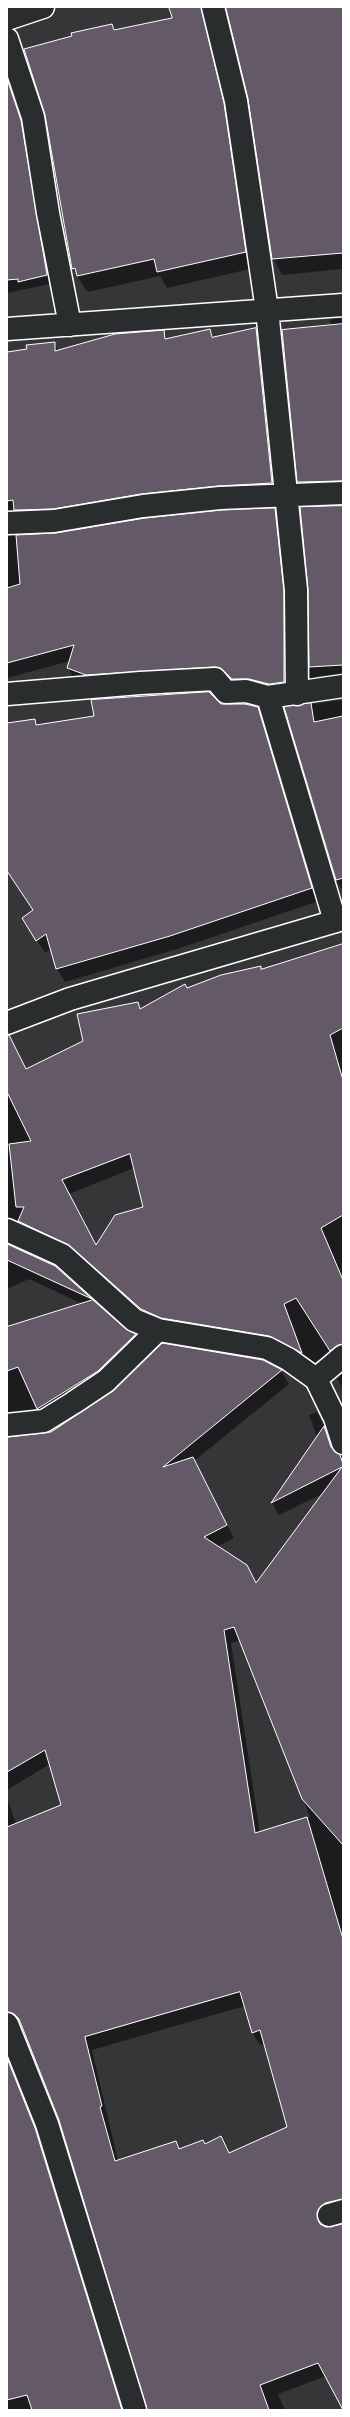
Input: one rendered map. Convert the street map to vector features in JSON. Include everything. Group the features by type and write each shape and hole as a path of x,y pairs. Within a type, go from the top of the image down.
{"street":[{"path":"7,19 44,7"},
{"path":"214,7 236,102 267,310 296,590 297,694"},
{"path":"7,39 33,117 48,213 70,325"},
{"path":"7,330 343,305"},
{"path":"7,523 54,521 142,506 287,493 343,493"},
{"path":"7,694 112,685 215,679 226,692 246,691 268,697 297,694 343,686"},
{"path":"7,1023 70,999 339,920 268,697"},
{"path":"7,1230 62,1255 134,1320 158,1330 267,1348 288,1359 316,1379 339,1418 343,1443"},
{"path":"7,1425 44,1421 73,1403 106,1381 158,1330"},
{"path":"316,1379 343,1356"},
{"path":"7,2024 46,2124 135,2410"}],"building":[{"path":"169,7 201,7 224,103 246,252 157,272 154,259 77,276 75,268 72,269 45,115 24,49 72,36 71,33 112,24 114,30 172,18"},
{"path":"226,7 343,7 343,253 272,259 248,99"},
{"path":"7,79 21,120 47,275 18,282 18,279 7,280"},
{"path":"343,324 343,481 297,482 282,330"},
{"path":"256,328 272,483 219,486 141,494 53,509 14,510 13,500 7,501 7,352 27,349 26,345 55,342 55,351 115,334 164,330 165,339 210,329 212,337"},
{"path":"343,506 343,665 309,667 308,590 300,507"},
{"path":"275,508 284,591 284,682 269,684 249,679 232,679 220,668 214,667 86,675 67,668 74,645 7,663 7,588 20,584 16,535 56,533 145,518 221,510"},
{"path":"209,692 221,704 245,704 258,707 312,888 170,936 56,969 46,934 36,941 22,918 33,910 7,871 7,723 35,719 36,725 94,716 91,700"},
{"path":"311,703 314,722 343,716 343,878 336,880 284,707"},
{"path":"343,944 343,1028 330,1035 343,1080 343,1215 321,1228 343,1280 343,1344 330,1351 296,1298 284,1304 302,1353 269,1336 161,1318 141,1309 70,1246 18,1221 24,1207 16,1207 9,1144 31,1141 7,1092 7,1035 9,1035 26,1069 83,1041 77,1014 138,1002 140,1009 185,984 187,988 221,975 261,966 261,969","holes":["130,1154 143,1207 115,1215 96,1245 62,1180"]},
{"path":"7,1244 55,1266 92,1299 7,1260"},
{"path":"93,1300 126,1329 136,1334 98,1371 37,1409 18,1367 7,1371 7,1327"},
{"path":"162,1343 263,1360 282,1370 163,1467 193,1457 227,1525 204,1537 247,1565 256,1583 342,1467 271,1503 324,1426 331,1447 340,1455 343,1464 343,1845 302,1799 234,1627 224,1630 255,1833 307,1817 343,1939 343,2199 325,2203 317,2212 320,2224 326,2227 343,2224 343,2410 318,2363 260,2385 269,2410 147,2410 59,2120 19,2019 14,2014 7,2012 7,1827 61,1805 45,1750 7,1772 7,1437 51,1432 113,1391","holes":["240,1992 252,2033 260,2030 287,2127 229,2153 221,2136 205,2144 203,2140 179,2149 176,2141 115,2161 100,2107 102,2106 85,2037"]},
{"path":"7,2058 35,2128 122,2410 32,2410 27,2395 7,2400"}]}
